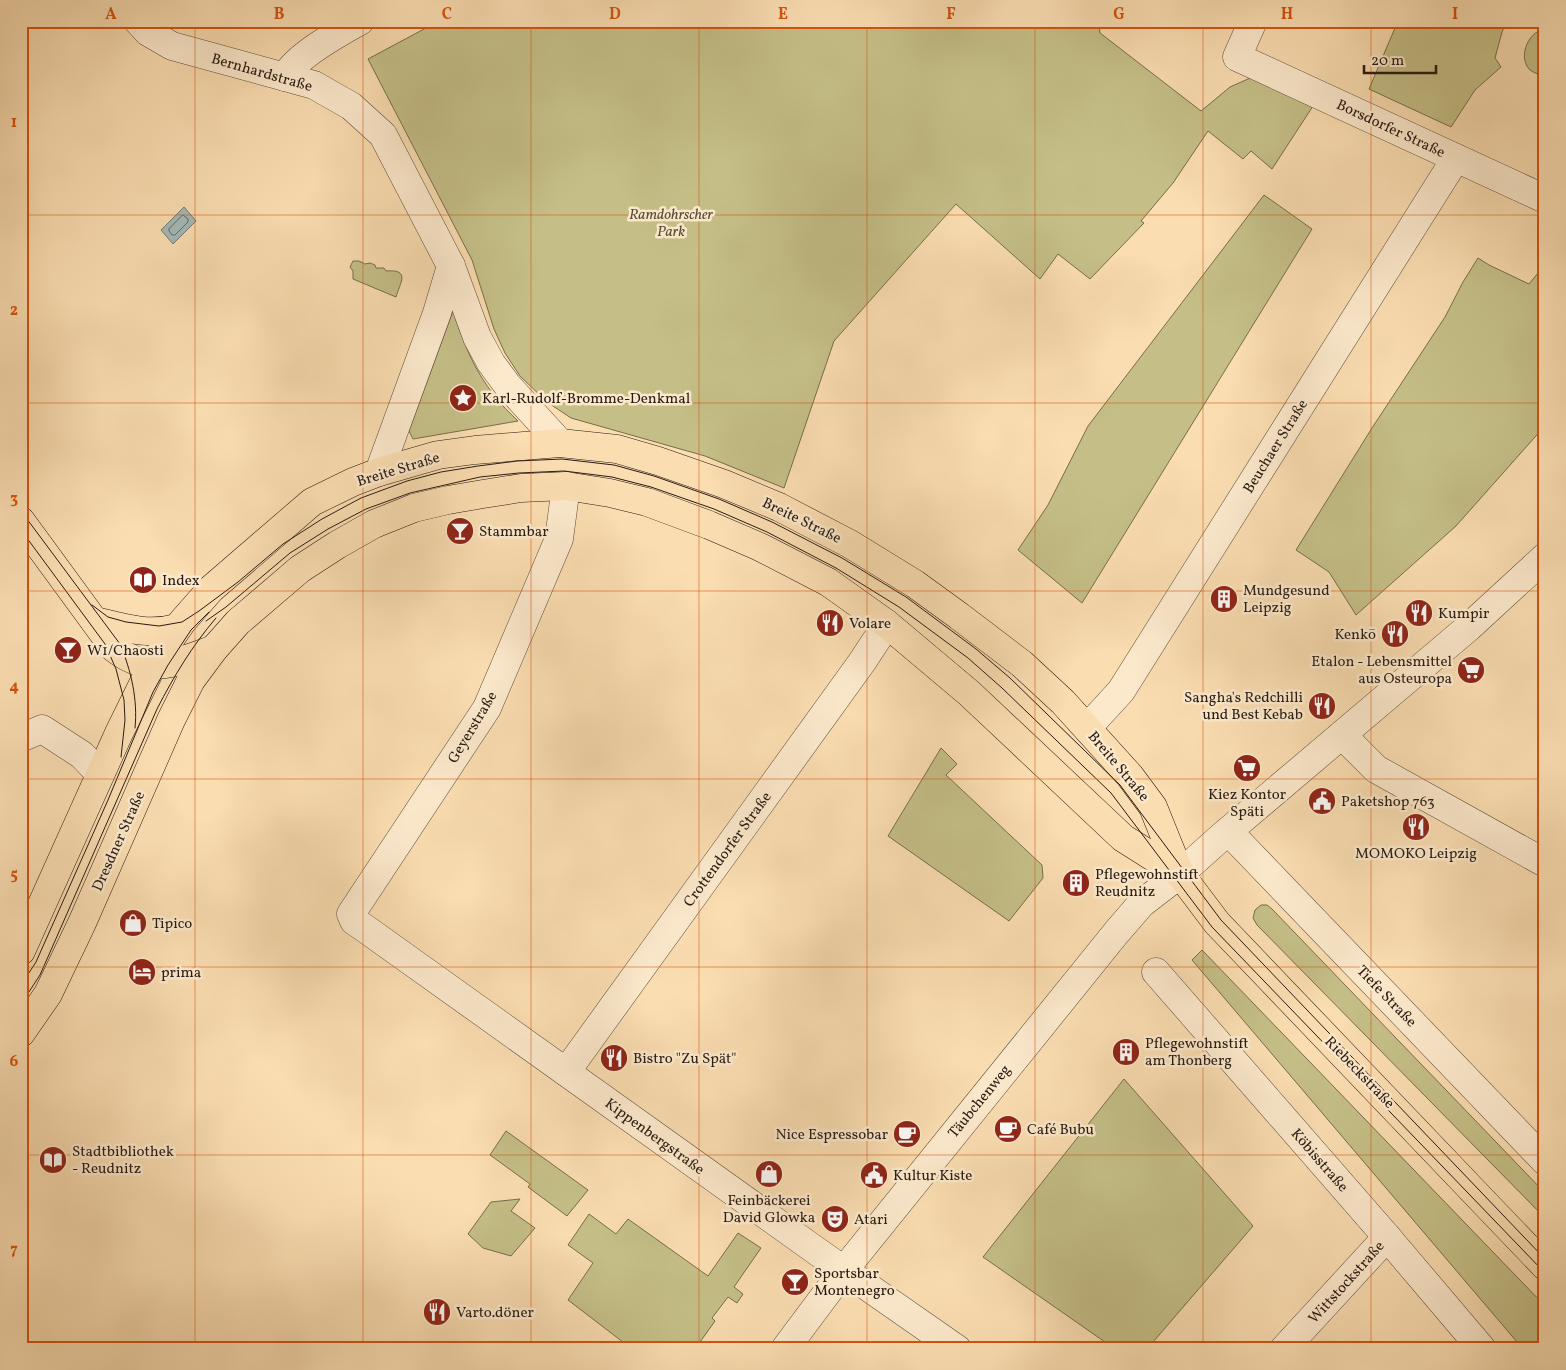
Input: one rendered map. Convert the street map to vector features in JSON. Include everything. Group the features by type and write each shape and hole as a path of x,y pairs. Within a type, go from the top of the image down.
{"main road":[{"name":"Breite Straße","path":"148,667 177,628 211,589 312,502 353,482 438,455 475,450 560,442 617,450 704,476 779,507 850,544 915,584 987,636 1022,664 1063,702 1130,776 1152,807 1180,874"},
{"path":"21,521 108,624 114,648 125,656 148,667 176,663 214,649 238,622 300,569 374,524 414,508 448,500 521,488 566,486 610,492 647,502 718,528 828,582 887,624 986,707 1123,838 1180,874"},
{"path":"108,624 141,632 163,632 177,628"},
{"name":"Dresdner Straße","path":"21,1033 48,994 82,923 162,740 191,680 214,649"},
{"path":"148,667 159,715 162,740"},
{"path":"21,951 94,768 119,732 148,667"},
{"name":"Riebeckstraße","path":"1180,874 1217,923 1545,1266"}],"street":[{"name":"Bernhardstraße","path":"138,21 154,36 172,46 314,85 351,106 383,135 451,266 477,337 491,363 508,386 560,442"},
{"path":"285,77 289,68 297,62 338,33 360,21"},
{"name":"Borsdorfer Straße","path":"1253,21 1237,57 1545,199"},
{"name":"Beuchaer Straße","path":"1087,728 1121,691 1456,158"},
{"path":"380,472 438,313 451,266"},
{"name":"Geyerstraße","path":"354,921 351,914 487,708 559,539 566,486"},
{"name":"Täubchenweg","path":"785,1349 844,1270 1020,1049 1141,904 1180,874 1228,831 1469,627 1545,557"},
{"name":"Crottendorfer Straße","path":"566,1072 862,662 887,624"},
{"path":"21,738 42,729 82,755 94,768"},
{"path":"1342,734 1376,769 1545,863"},
{"name":"Tiefe Straße","path":"1228,831 1545,1161"},
{"name":"Kippenbergstraße","path":"354,921 957,1349"},
{"name":"Köbisstraße","path":"1156,972 1482,1349"},
{"name":"Wittstockstraße","path":"1284,1349 1387,1237"}],"green space":[{"name":"Ramdohrscher Park","path":"439,21 1099,21 1100,33 1201,111 1230,87 1257,75 1315,103 1272,169 1251,151 1243,159 1208,131 1173,183 1141,221 1144,223 1090,279 1058,254 1040,279 956,204 834,341 784,488 705,456 571,418 547,402 520,376 505,353 494,329 472,260 368,59"},
{"path":"1398,21 1507,21 1495,58 1501,67 1475,90 1451,127 1369,89"},
{"path":"1541,30 1545,30 1545,76 1530,70 1526,65 1525,59 1528,42"},
{"path":"1264,195 1312,229 1082,603 1018,550 1048,505 1088,426"},
{"path":"1478,258 1529,284 1538,273 1545,283 1545,429 1543,428 1456,526 1356,615 1329,572 1296,550 1372,428 1445,317"},
{"path":"353,261 365,264 370,263 375,265 376,268 384,268 386,271 399,272 402,278 396,297 353,279 353,271 350,267"},
{"path":"453,311 475,366 500,402 518,421 413,439 409,431"},
{"path":"941,748 957,764 946,775 1042,865 1043,878 1009,921 888,836"},
{"path":"1261,905 1267,905 1272,909 1545,1193 1545,1218 1257,925 1253,918 1255,910"},
{"path":"1202,950 1545,1306 1545,1349 1523,1349 1192,960"},
{"path":"1124,1079 1253,1226 1147,1349 1115,1349 983,1257"},
{"path":"506,1131 588,1190 567,1216 528,1187 530,1184 490,1155"},
{"path":"520,1199 511,1211 535,1228 511,1256 483,1248 468,1234 491,1202"},
{"path":"589,1214 616,1234 628,1219 708,1276 738,1233 761,1248 734,1287 743,1294 737,1303 728,1297 712,1318 715,1321 695,1349 632,1349 568,1300 593,1263 568,1245"}],"water":[{"path":"184,207 196,221 173,244 161,230"}],"tram line":[{"path":"92,605 108,617 126,622 159,626 182,622 238,582 283,544 322,519 361,498 407,481 441,472 517,461 562,459 614,465 654,476 719,499 772,522 842,558 906,597 976,649 1010,678 1120,785 1221,920 1545,1259"},
{"path":"206,621 226,607 290,553 328,529 366,509 410,493 480,477 564,471 612,477 651,487 714,509 767,532 836,568 899,607 968,658 1002,688 1111,793 1212,927 1545,1273"},
{"path":"21,511 120,644 133,685 136,717 135,728"},
{"path":"21,530 105,644 116,669 124,700 125,720 121,757"},
{"path":"21,985 36,962 108,800 153,692 191,630 209,612"},
{"path":"21,1004 40,975 157,709 184,662 216,618"}],"place":[{"name":"Karl-Rudolf-Bromme-Denkmal","path":"463,398"},
{"name":"Stammbar","path":"460,531"},
{"name":"Index","path":"143,580"},
{"name":"Mundgesund Leipzig","path":"1224,599"},
{"name":"Kumpir","path":"1419,613"},
{"name":"Volare","path":"830,623"},
{"name":"Kenkō","path":"1395,634"},
{"name":"W1/Chaosti","path":"68,650"},
{"name":"Etalon - Lebensmittel aus Osteuropa","path":"1471,670"},
{"name":"Sangha's Redchilli und Best Kebab","path":"1322,706"},
{"name":"Kiez Kontor Späti","path":"1247,768"},
{"name":"Paketshop 763","path":"1322,801"},
{"name":"MOMOKO Leipzig","path":"1416,827"},
{"name":"Pflegewohnstift Reudnitz","path":"1076,883"},
{"name":"Tipico","path":"133,923"},
{"name":"prima","path":"142,972"},
{"name":"Pflegewohnstift am Thonberg","path":"1126,1052"},
{"name":"Bistro \"Zu Spät\"","path":"614,1058"},
{"name":"Café Bubu","path":"1008,1129"},
{"name":"Nice Espressobar","path":"907,1134"},
{"name":"Stadtbibliothek - Reudnitz","path":"53,1160"},
{"name":"Feinbäckerei David Glowka","path":"769,1174"},
{"name":"Kultur Kiste","path":"874,1175"},
{"name":"Atari","path":"835,1219"},
{"name":"Sportsbar Montenegro","path":"795,1282"},
{"name":"Varto.döner","path":"437,1312"}]}
